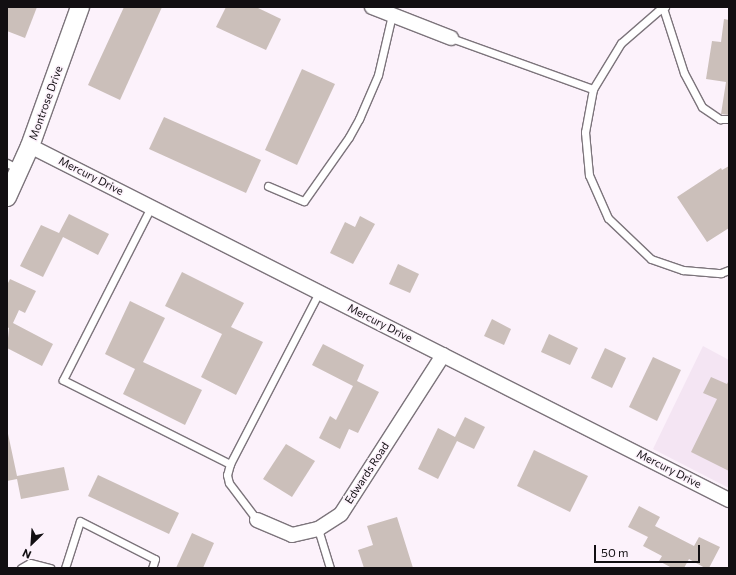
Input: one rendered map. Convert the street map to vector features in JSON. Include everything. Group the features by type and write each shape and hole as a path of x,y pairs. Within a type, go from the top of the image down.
{"street":[{"name":"Montrose Drive","path":"7,197 13,167 30,146 80,7"},
{"path":"372,7 451,38"},
{"name":"Mercury Drive","path":"30,146 729,500"},
{"name":"Edwards Road","path":"257,520 292,535 318,529 341,514 443,355"}],"lane":[{"path":"729,120 720,118 702,107 684,73 664,8 621,43 593,89 585,132 589,175 608,218 651,259 683,270 721,273 729,270"},
{"path":"268,186 304,201 349,137 362,113 382,63 392,15"},
{"path":"451,38 593,89"},
{"path":"150,206 63,380 230,464"},
{"path":"257,520 230,484 227,475 230,464 319,292"},
{"path":"65,568 80,521 155,559 152,568"},
{"path":"318,529 330,568"},
{"path":"21,568 30,563 50,568"}],"shaded area":[{"path":"703,346 729,360 729,488 653,449"}],"building":[{"path":"7,7 37,7 25,38 7,31"},
{"path":"124,7 162,7 120,100 88,85"},
{"path":"226,7 256,7 281,19 266,50 216,27"},
{"path":"724,19 729,20 729,115 721,114 726,82 706,79 712,41 721,42"},
{"path":"302,69 335,84 297,165 265,150"},
{"path":"164,117 261,160 246,193 149,149"},
{"path":"729,166 729,228 707,242 677,197 721,168 722,170"},
{"path":"69,214 109,234 98,255 63,237 43,277 20,266 41,225 59,233"},
{"path":"360,216 375,224 353,264 330,253 345,222 355,227"},
{"path":"398,264 419,274 410,293 389,284"},
{"path":"182,272 244,303 231,327 263,342 236,395 201,377 222,334 165,306"},
{"path":"10,279 36,291 25,313 19,310 13,323 53,344 42,366 7,348 9,328 7,327 7,285"},
{"path":"130,301 165,318 143,362 202,390 185,425 123,394 135,369 105,354"},
{"path":"492,319 511,329 504,345 484,336"},
{"path":"549,334 578,348 570,365 541,352"},
{"path":"323,344 364,365 357,381 379,392 358,433 349,429 340,449 319,438 330,416 336,420 353,386 312,365"},
{"path":"605,348 626,358 612,388 591,378"},
{"path":"653,357 681,370 657,421 629,407"},
{"path":"711,377 727,384 729,380 729,471 691,452 717,399 703,393"},
{"path":"465,417 485,427 474,449 457,441 438,479 418,469 438,428 455,437"},
{"path":"7,429 17,476 64,467 69,490 21,499 17,479 7,481"},
{"path":"286,444 315,461 292,497 263,479"},
{"path":"534,450 588,476 570,512 517,486"},
{"path":"98,475 179,513 169,534 88,496"},
{"path":"639,506 660,517 655,526 694,546 699,537 720,547 709,568 705,568 689,559 684,568 672,568 659,561 662,556 643,546 648,537 628,527"},
{"path":"397,517 413,568 364,568 358,550 373,545 367,526"},
{"path":"192,533 214,543 203,568 176,568"}]}
